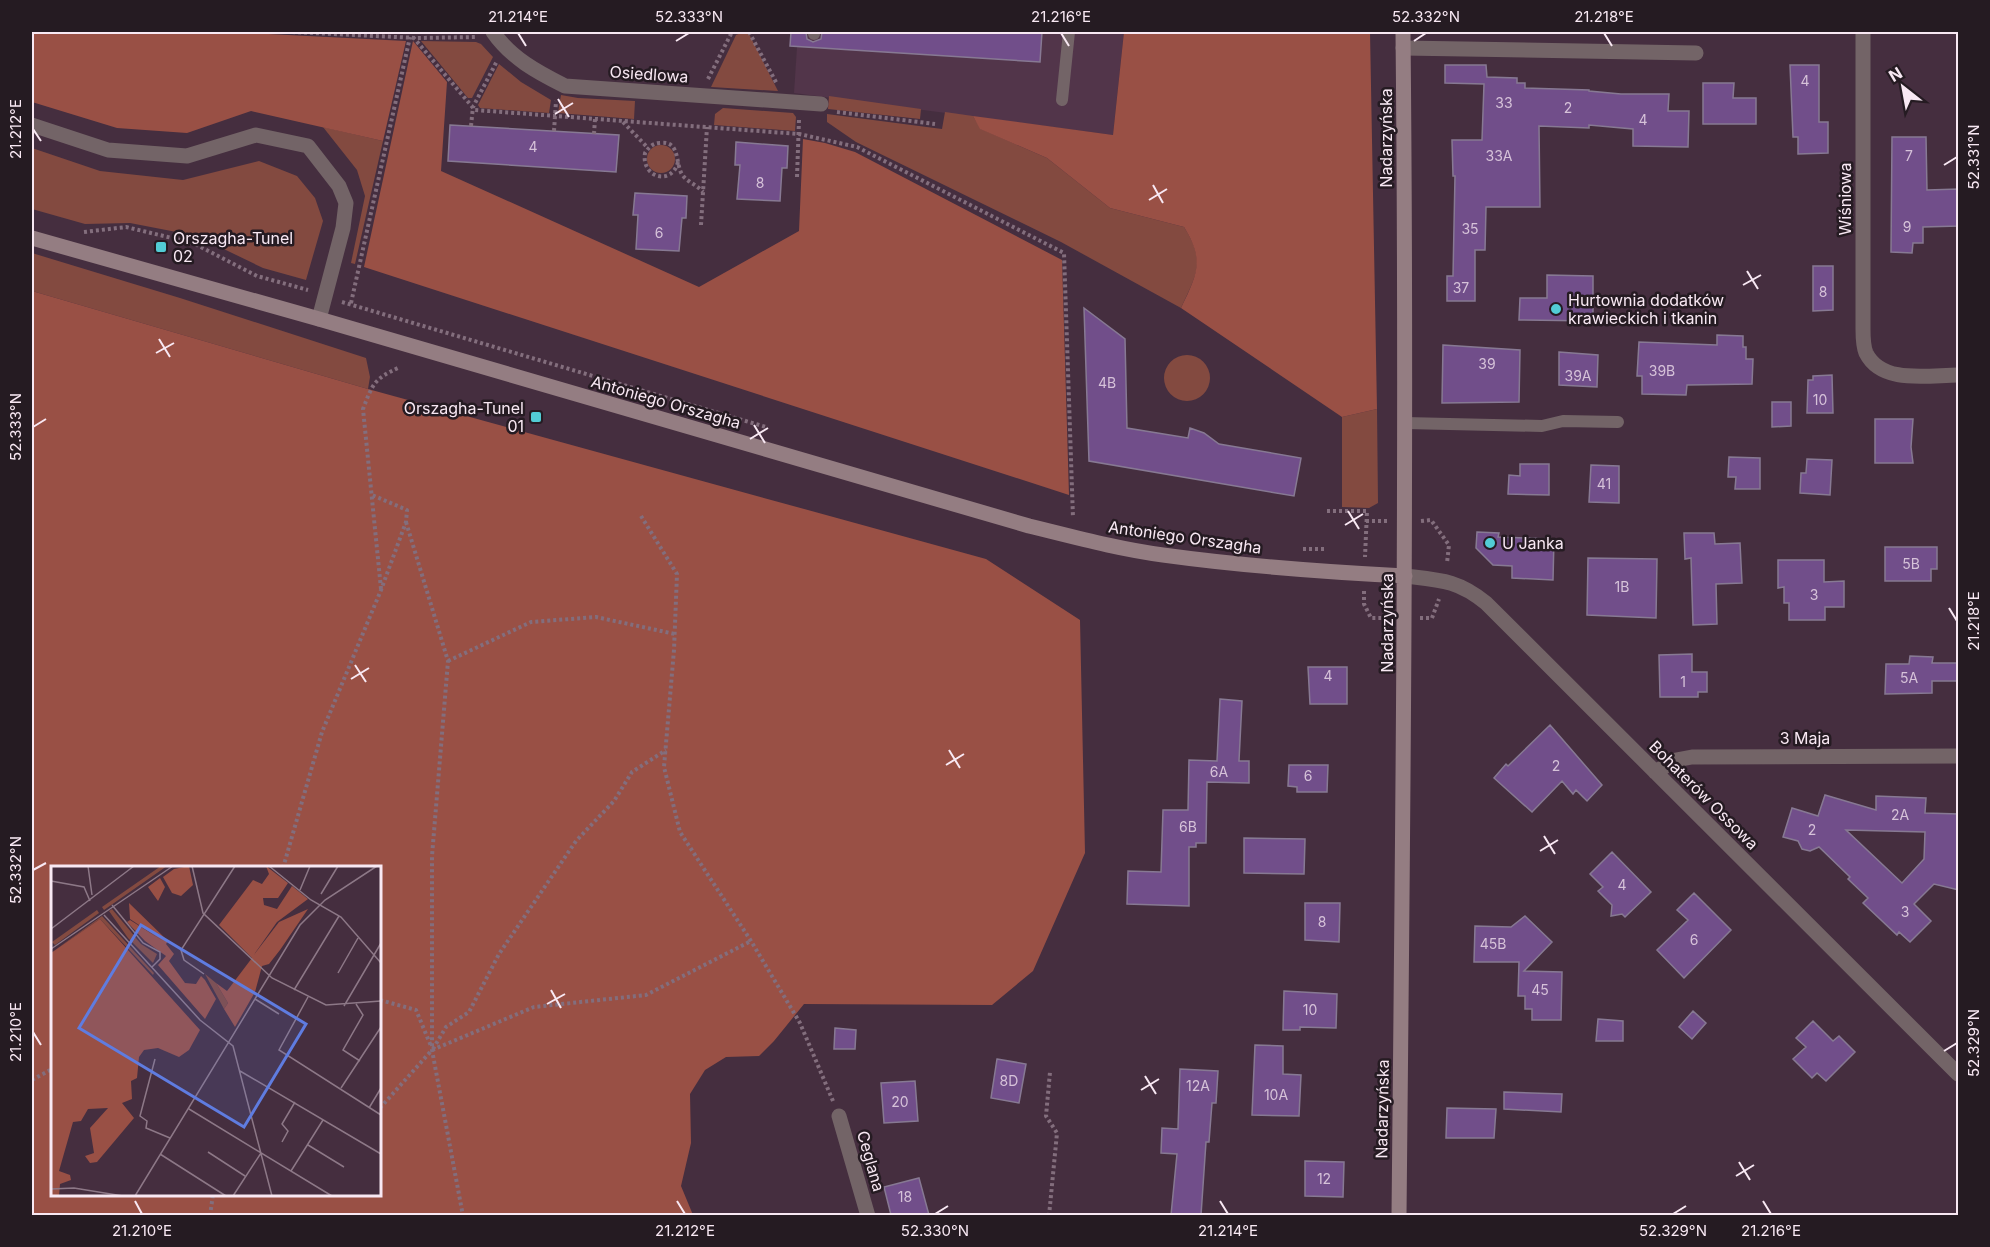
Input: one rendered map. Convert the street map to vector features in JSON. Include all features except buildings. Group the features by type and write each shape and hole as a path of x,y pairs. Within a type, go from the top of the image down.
{"street":[{"name":"Nadarzyńska","path":"1399,1215 1405,576 1403,32"},
{"name":"Wiśniowa","path":"1863,32 1863,329 1865,350 1873,364 1888,373 1959,375"},
{"name":"Osiedlowa","path":"487,34 533,70 565,86 821,104"},
{"path":"1403,48 1696,53"},
{"path":"32,125 108,150 186,156 256,135 308,146 339,186 346,203 343,228 319,319"},
{"name":"Antoniego Orszagha","path":"32,238 319,319 1029,526 1114,547 1173,556 1405,576"},
{"name":"Bohaterów Ossowa","path":"1405,576 1444,581 1460,585 1473,593 1959,1074"},
{"name":"3 Maja","path":"1655,772 1676,760 1692,757 1959,756"},
{"name":"Ceglana","path":"839,1116 868,1215"}],"lane":[{"path":"1062,100 1069,32"},
{"path":"1405,423 1542,426 1563,421 1618,422"}],"path":[{"path":"292,32 412,38 487,34"},
{"path":"699,95 732,32"},
{"path":"749,32 781,92 799,114 797,177"},
{"path":"412,38 475,110 799,134 857,147 1064,253 1073,519 1065,517"},
{"path":"351,303 412,38"},
{"path":"471,126 473,107 498,58"},
{"path":"554,131 556,97"},
{"path":"821,104 825,111 935,124"},
{"path":"594,134 595,119"},
{"path":"623,121 648,148"},
{"path":"701,225 707,127"},
{"path":"669,175 677,168 677,152 669,144 659,143 648,148 644,159 648,170 658,176 684,176"},
{"path":"678,162 684,176 703,192"},
{"path":"81,232 126,227 192,243 257,276 308,290"},
{"path":"344,301 775,430"},
{"path":"381,590 363,409 372,386 380,376 400,367"},
{"path":"284,866 322,732 381,590 406,522 407,510 372,495"},
{"path":"1327,511 1367,511"},
{"path":"641,516 677,574 675,634 664,767 680,832 751,941 800,1023 839,1116"},
{"path":"406,522 448,661 432,856 432,1050 463,1215"},
{"path":"1297,549 1327,549"},
{"path":"448,661 531,622 596,617 675,634"},
{"path":"381,1107 432,1050 446,1027 469,1012 499,954 576,841 614,801 632,772 666,750"},
{"path":"432,1050 534,1007 646,995 751,941"},
{"path":"381,1000 416,1010 432,1050"},
{"path":"32,1080 51,1070"},
{"path":"1048,1215 1057,1133 1046,1116 1050,1072"},
{"path":"210,1215 213,1196"}],"shaded area":[{"path":"32,32 232,32 406,41 383,141 251,111 187,133 117,128 32,102"},
{"path":"798,32 1124,32 1113,135 794,93"},
{"path":"1124,32 1370,32 1377,409 1342,417 1181,308 1195,276 1196,268 1195,249 1184,227 1110,208 1047,158 980,129 973,116 1113,135"},
{"path":"749,34 778,91 711,87 736,35"},
{"path":"413,41 447,82 441,171 699,287 799,231 803,139 855,152 1062,260 1069,495 364,267"},
{"path":"421,41 476,42 481,44 493,57 472,98 468,98"},
{"path":"499,64 521,82 551,100 549,113 480,108 478,105"},
{"path":"561,95 635,101 634,119 558,113"},
{"path":"829,96 921,109 920,119 828,109"},
{"path":"723,108 793,113 796,117 795,131 714,125 715,114"},
{"path":"945,112 973,116 981,129 1047,158 1110,208 1184,227 1195,250 1197,268 1181,308 1061,242 856,142 827,122 827,114 942,129"},
{"path":"323,127 383,141 355,264 351,263 365,196 357,170"},
{"path":"661,145 671,149 675,159 671,169 661,173 651,169 647,159 651,149"},
{"path":"32,148 100,171 183,180 259,161 297,176 315,198 323,221 306,280 263,268 197,236 130,223 85,224 32,209"},
{"path":"32,253 366,358 370,377 368,389 32,291"},
{"path":"32,291 368,389 986,559 1080,620 1085,853 1033,971 992,1005 804,1004 759,1056 726,1057 705,1070 690,1094 691,1143 681,1186 693,1215 32,1215"},
{"path":"1187,355 1196,356 1204,361 1209,369 1209,387 1204,395 1196,400 1187,401 1178,400 1170,395 1165,387 1164,378 1165,369 1170,361 1178,356"},
{"path":"1377,409 1378,503 1369,508 1342,507 1342,417"}],"place":[{"name":"Orszagha-Tunel 02","path":"161,247"},
{"name":"Hurtownia dodatków krawieckich i tkanin","path":"1556,309"},
{"name":"Orszagha-Tunel 01","path":"536,417"},
{"name":"U Janka","path":"1490,543"}]}
